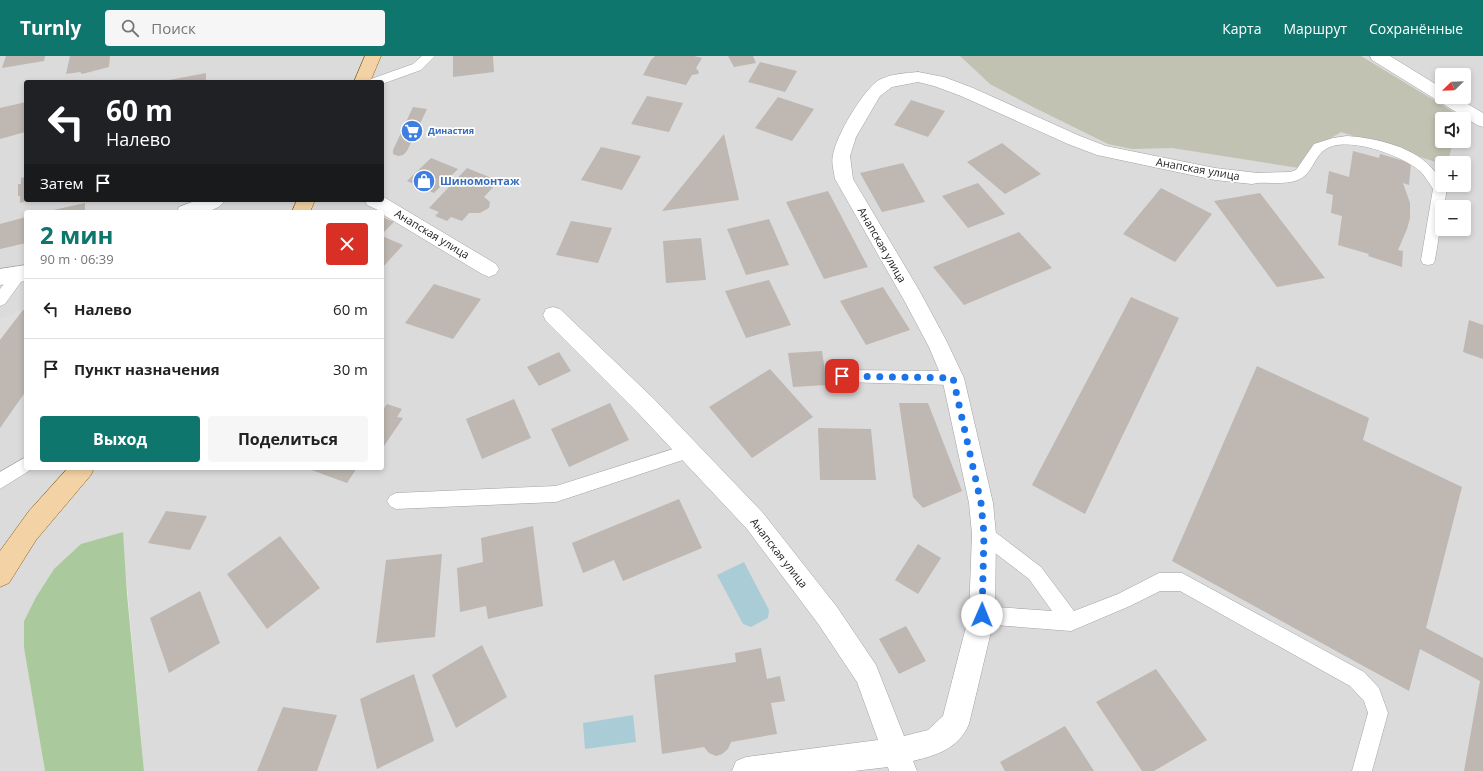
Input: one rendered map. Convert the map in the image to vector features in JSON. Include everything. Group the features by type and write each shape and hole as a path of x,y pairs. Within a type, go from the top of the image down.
{"main road":[{"path":"363,80 373,56"},
{"path":"0,575 10,554 53,500 81,470"}],"street":[{"path":"1378,56 1435,91"},
{"name":"Анапская улица","path":"746,771 899,762 935,742 955,724 982,615 984,534 981,503 953,378 939,346 844,179 841,156 846,137 874,92 886,83 900,79 918,77 938,81 967,92 1074,140 1103,150 1216,174 1252,178"},
{"path":"1456,104 1483,121"},
{"path":"191,210 211,202"},
{"name":"Анапская улица","path":"377,202 489,268"},
{"path":"0,277 23,274"},
{"name":"Анапская улица","path":"553,315 646,406 755,521 828,616 867,674 899,762"}],"lane":[{"path":"381,80 417,67 429,56"},
{"path":"1252,178 1292,176 1301,173 1319,147 1333,142 1347,140 1367,142 1397,152 1425,168 1440,188 1428,260"},
{"path":"0,300 23,274"},
{"path":"842,376 953,378"},
{"path":"396,502 556,494 689,451"},
{"path":"0,481 24,465"},
{"path":"984,534 1035,573 1071,622"},
{"path":"982,615 1071,622 1124,600 1159,582 1182,582 1357,680 1372,695 1378,713 1362,771"}],"shaded area":[{"path":"0,56 1483,56 1483,771 144,771 122,532 54,569 36,597 24,621 24,648 45,771 0,771"},
{"path":"960,56 1361,56 1435,101 1435,104 1440,104 1453,112 1435,112 1435,148 1451,148 1450,156 1435,156 1435,162 1341,132 1313,149 1299,168 1172,148 1132,149 1108,144 990,84"},
{"path":"23,310 0,340 0,319"}],"green space":[{"path":"123,532 127,594 144,771 45,771 24,648 24,621 36,597 54,569 81,544"}],"water":[{"path":"744,562 769,610 768,618 751,627 743,624 717,575"},
{"path":"633,715 636,742 585,749 583,723"}],"building":[{"path":"6,56 45,56 44,61 2,68"},
{"path":"70,56 110,56 109,67 82,74 80,72 66,74"},
{"path":"453,56 493,56 494,72 453,77"},
{"path":"655,56 694,56 702,58 696,68 699,72 698,74 692,75 686,85 643,75 651,60"},
{"path":"728,56 753,56 756,63 734,67"},
{"path":"760,62 797,71 785,92 748,82"},
{"path":"206,73 206,80 169,80"},
{"path":"647,96 683,103 669,132 631,124"},
{"path":"778,97 814,109 792,141 755,128"},
{"path":"911,100 945,111 928,137 894,125"},
{"path":"24,102 24,132 0,139 0,108"},
{"path":"413,107 427,109 407,151 403,155 398,156 393,154 393,150"},
{"path":"724,134 739,200 662,211"},
{"path":"1002,143 1041,174 1005,194 967,162"},
{"path":"601,147 641,156 622,190 581,180"},
{"path":"1353,151 1379,158 1380,154 1411,163 1409,185 1403,183 1410,203 1410,218 1398,250 1403,251 1402,267 1368,256 1369,254 1338,245 1342,216 1331,213 1333,195 1326,193 1329,171 1349,177"},
{"path":"431,158 458,169 434,193 407,181"},
{"path":"903,163 925,202 882,212 860,173"},
{"path":"467,168 499,181 484,197 490,202 489,208 480,213 469,213 462,221 451,217 447,221 435,216 439,212 429,208"},
{"path":"24,177 24,202 20,203 20,196 18,196 18,184 21,184 21,178"},
{"path":"978,183 1005,214 968,228 942,196"},
{"path":"1161,188 1212,214 1175,262 1123,234"},
{"path":"828,191 868,267 824,279 786,202"},
{"path":"1260,193 1325,278 1277,287 1214,201"},
{"path":"85,203 85,210 54,210"},
{"path":"24,218 24,243 0,249 0,224"},
{"path":"384,218 394,222 384,232"},
{"path":"769,219 789,265 746,275 727,229"},
{"path":"571,221 612,228 598,263 556,255"},
{"path":"1019,232 1052,268 964,305 933,267"},
{"path":"384,237 403,245 384,266"},
{"path":"701,238 706,280 666,283 663,241"},
{"path":"769,280 791,325 746,338 725,291"},
{"path":"434,284 481,299 453,339 405,323"},
{"path":"883,287 910,330 866,345 840,301"},
{"path":"1131,297 1179,318 1085,514 1032,485"},
{"path":"24,310 24,394 0,428 0,340"},
{"path":"1469,320 1483,325 1483,359 1463,352"},
{"path":"822,351 827,385 793,387 788,353"},
{"path":"559,352 571,371 539,386 527,367"},
{"path":"1257,366 1369,418 1363,440 1462,487 1426,628 1483,658 1483,771 1464,771 1480,681 1420,649 1409,691 1172,561"},
{"path":"770,369 813,417 752,458 709,407"},
{"path":"514,399 531,438 482,459 466,419"},
{"path":"610,403 629,440 569,467 551,429"},
{"path":"899,403 928,403 962,491 923,508 913,497"},
{"path":"387,404 402,409 397,417 403,418 384,446 384,408"},
{"path":"818,428 871,429 876,480 820,480"},
{"path":"311,470 356,470 347,483"},
{"path":"679,499 702,548 623,581 614,560 583,573 572,543"},
{"path":"166,511 207,516 190,550 148,543"},
{"path":"533,526 543,606 488,619 486,606 460,612 457,568 483,562 481,538"},
{"path":"280,536 320,588 267,629 227,574"},
{"path":"918,544 941,558 918,594 895,580"},
{"path":"442,554 435,637 376,643 386,560"},
{"path":"200,591 220,643 169,673 150,618"},
{"path":"906,626 926,661 899,674 879,639"},
{"path":"482,645 507,697 456,728 432,675"},
{"path":"761,648 767,679 780,676 785,701 771,703 777,734 731,742 728,749 722,754 716,756 709,753 704,747 662,754 654,675 736,662 735,653"},
{"path":"1156,669 1207,740 1154,771 1142,771 1096,702"},
{"path":"414,674 434,741 377,769 360,699"},
{"path":"283,707 337,715 317,771 257,771"},
{"path":"1065,726 1094,771 1005,771 1000,762"}],"place":[{"name":"Династия","path":"412,131"},
{"name":"Шиномонтаж","path":"424,181"}],"route":[{"path":"842,376 953,378 981,503 984,534 982,615"}]}
